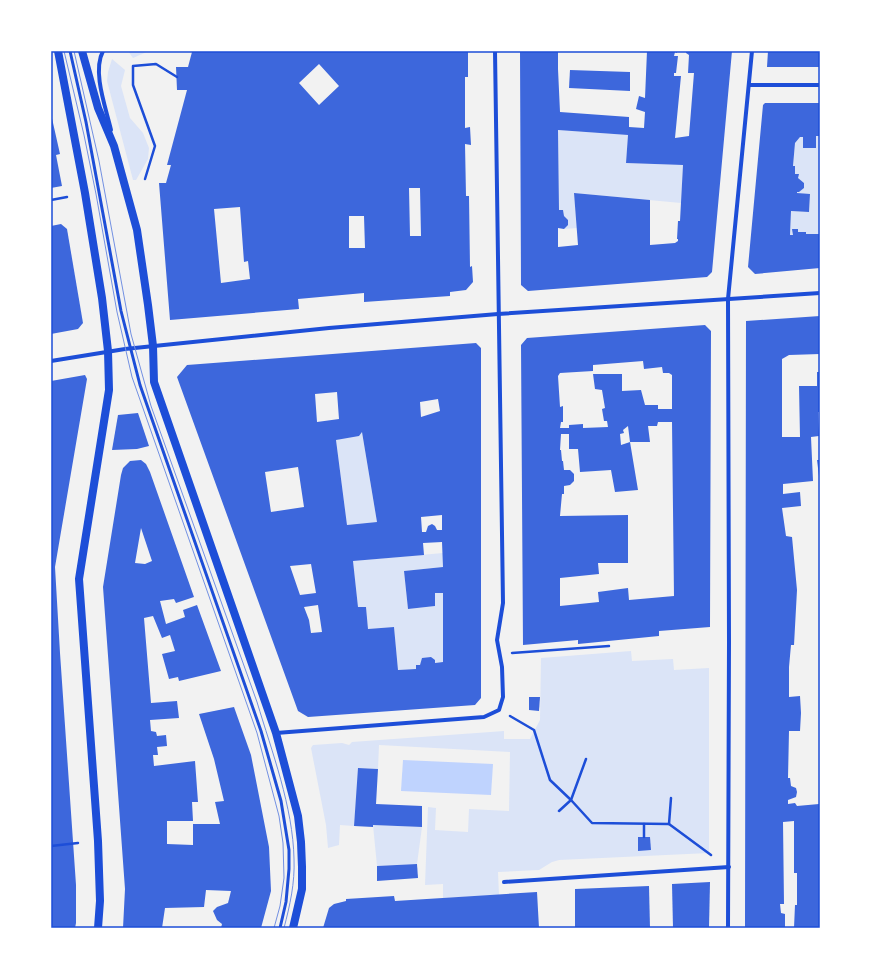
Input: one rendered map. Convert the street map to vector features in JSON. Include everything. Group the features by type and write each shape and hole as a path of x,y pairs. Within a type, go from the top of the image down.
{"main road":[{"path":"58,51 85,193 108,351 109,390 79,578 98,841 100,901 98,928"},
{"path":"82,51 98,108 114,146 137,230 153,346 154,382 276,733 296,810 301,842 302,889 293,928"}],"street":[{"path":"103,51 98,66 114,146"},
{"path":"276,733 484,717 499,710 503,697 502,667 497,640 503,603 495,51"},
{"path":"728,928 728,299 752,51"},
{"path":"749,85 820,85"},
{"path":"51,361 108,351 337,327 498,314 820,293"},
{"path":"504,882 729,867"}],"lane":[{"path":"70,51 86,122 121,311 140,385 261,731 281,801 289,850 289,869 286,902 280,928"}],"path":[{"path":"145,180 155,146 133,86 133,66 156,64 177,77"},
{"path":"51,200 67,197"},
{"path":"499,654 609,646"},
{"path":"499,710 534,730 550,780 592,823 669,824 729,867"},
{"path":"558,811 571,800 586,759"},
{"path":"669,824 671,798"},
{"path":"644,824 644,837"},
{"path":"51,846 78,843"}],"shaded area":[{"path":"128,51 149,51 133,58"},
{"path":"112,59 125,70 121,86 130,118 143,133 149,148 148,159 136,180 133,180 107,81"},
{"path":"558,130 628,135 626,163 683,165 681,203 574,193 577,228 564,229 568,220 564,216 563,210 559,210"},
{"path":"816,136 820,136 820,234 806,234 806,232 798,232 798,229 793,229 793,235 790,235 791,211 809,212 810,195 797,193 804,188 804,183 798,178 798,174 795,174 795,166 793,166 795,143 800,137 803,137 803,148 816,148"},
{"path":"362,432 377,522 347,525 336,440"},
{"path":"443,553 443,567 404,571 408,609 435,606 435,593 443,593 443,662 435,663 423,658 420,665 416,665 416,669 398,670 394,627 368,629 366,607 358,607 353,561"},
{"path":"631,651 632,661 673,659 674,670 709,668 709,853 559,860 552,862 539,870 498,872 499,895 443,898 443,884 425,885 428,807 436,808 435,830 468,832 469,809 509,811 510,752 379,745 378,769 359,768 354,826 340,825 339,845 328,848 326,825 311,748 313,745 342,743 349,745 352,742 504,731 504,739 530,739 540,720 541,658"},
{"path":"373,825 422,827 417,864 377,866"}],"water":[{"path":"403,760 493,764 491,795 401,791"}],"building":[{"path":"468,51 468,77 465,77 465,128 470,127 471,145 465,144 466,196 469,196 470,267 472,266 473,282 466,290 450,292 450,296 364,302 364,293 298,299 299,309 170,320 159,183 166,183 171,165 167,165 187,90 177,90 176,67 188,67 192,52","holes":["319,64 339,86 319,105 299,83","409,188 420,188 421,236 410,236","240,207 244,262 248,261 250,279 221,283 214,209","349,216 364,216 365,248 349,248"]},
{"path":"520,51 558,51 560,112 629,117 629,127 644,128 645,112 636,109 639,96 645,98 647,51 677,51 677,53 675,52 674,56 678,56 676,73 674,73 674,76 681,76 675,138 689,136 694,73 688,73 689,55 686,51 732,51 712,272 707,277 528,291 521,285","holes":["558,130 628,135 626,163 683,165 680,221 678,221 678,241 675,243 650,245 650,200 574,193 578,245 558,247 558,228 564,229 568,225 568,220 564,216 563,210 559,210"]},
{"path":"768,51 820,51 820,67 767,67"},
{"path":"570,70 630,72 630,91 569,88"},
{"path":"765,103 820,103 820,136 816,136 816,148 803,148 803,137 800,137 795,143 793,166 795,166 795,174 799,174 798,178 804,183 804,188 797,193 810,194 809,212 791,211 790,235 793,235 792,229 798,229 798,232 806,232 806,234 820,234 820,268 755,274 748,267 763,105"},
{"path":"51,114 60,154 56,155 62,186 51,188"},
{"path":"61,224 67,229 83,323 78,329 51,334 51,226"},
{"path":"820,316 820,354 789,355 782,359 782,437 800,437 799,386 817,386 817,372 820,372 820,412 818,412 819,436 811,437 813,481 783,484 783,494 800,492 801,506 782,508 786,536 792,537 797,590 794,645 791,645 789,667 789,697 800,696 801,713 800,731 789,731 788,778 790,778 791,786 796,788 797,792 796,797 788,800 788,804 795,803 797,806 819,804 820,928 794,928 795,905 797,905 797,873 794,873 794,821 783,822 784,904 780,904 781,913 785,914 785,928 745,928 746,321"},
{"path":"705,325 711,331 710,627 659,631 659,636 578,644 578,640 523,645 521,345 527,338","holes":["643,361 644,369 662,367 663,373 669,373 672,375 672,409 658,409 658,405 645,405 641,390 622,391 622,374 593,374 595,389 602,390 605,408 602,409 604,421 607,421 608,427 583,428 583,424 569,425 569,428 560,428 561,422 563,422 563,406 560,407 558,376 560,373 593,371 593,365","658,422 672,422 674,596 629,600 628,588 598,592 599,602 560,606 560,578 599,574 598,563 628,563 628,515 560,516 564,486 570,485 574,481 574,474 570,470 564,470 560,450 561,434 569,434 569,449 578,449 580,472 611,470 615,492 638,490 630,442 650,442 648,426 657,426","628,426 630,442 621,445 620,434 624,433 623,430"]},
{"path":"476,343 481,348 481,698 475,705 308,717 298,711 177,377 187,365","holes":["337,392 339,419 317,422 315,394","438,399 440,411 421,417 420,402","362,432 377,522 347,525 336,440 359,436","298,467 304,507 271,512 265,472","442,515 442,530 437,530 432,524 428,526 426,532 422,532 421,517","442,542 443,567 404,571 408,609 435,606 435,593 443,593 443,662 435,663 435,660 431,657 422,658 420,665 416,665 416,669 398,670 394,627 368,629 366,607 358,607 353,561 424,555 423,543","311,564 316,593 300,595 290,566","318,605 322,632 311,633 309,620 304,607"]},
{"path":"85,375 87,379 55,567 76,885 76,923 75,928 51,928 51,381"},
{"path":"138,413 149,446 137,449 112,450 118,415"},
{"path":"141,460 146,464 150,472 194,597 176,603 174,599 160,601 166,624 185,617 183,610 197,605 221,671 179,681 178,677 169,679 162,654 175,651 170,635 162,638 153,616 144,618 151,703 177,701 179,718 150,720 151,731 156,732 157,736 166,735 167,746 157,747 158,755 153,755 154,766 195,761 198,802 192,802 193,821 167,821 167,844 193,845 193,824 220,824 215,802 224,801 214,759 199,714 234,707 251,755 269,847 271,891 261,928 221,928 222,924 217,920 213,911 217,907 228,903 231,891 206,890 204,907 165,908 162,928 123,928 125,889 103,587 121,475 123,468 130,461","holes":["141,528 152,561 145,564 135,563"]},
{"path":"817,460 820,460 820,476 819,476"},
{"path":"529,697 540,697 539,711 529,710"},
{"path":"358,768 378,769 376,804 422,806 422,827 373,825 373,827 354,826"},
{"path":"638,837 650,837 651,850 638,851"},
{"path":"417,864 418,878 377,881 377,866"},
{"path":"710,882 709,928 673,928 672,884"},
{"path":"649,886 650,928 575,928 575,889"},
{"path":"537,892 539,928 323,928 329,908 334,904 346,901 346,899 394,896 395,901"}],"tram line":[{"path":"64,51 84,135 117,312 132,377 257,733 279,816 283,843 284,878 280,906 274,928"},
{"path":"74,51 99,161 131,334 151,406 257,702 286,800 293,839 294,877 292,894 284,928"}]}
